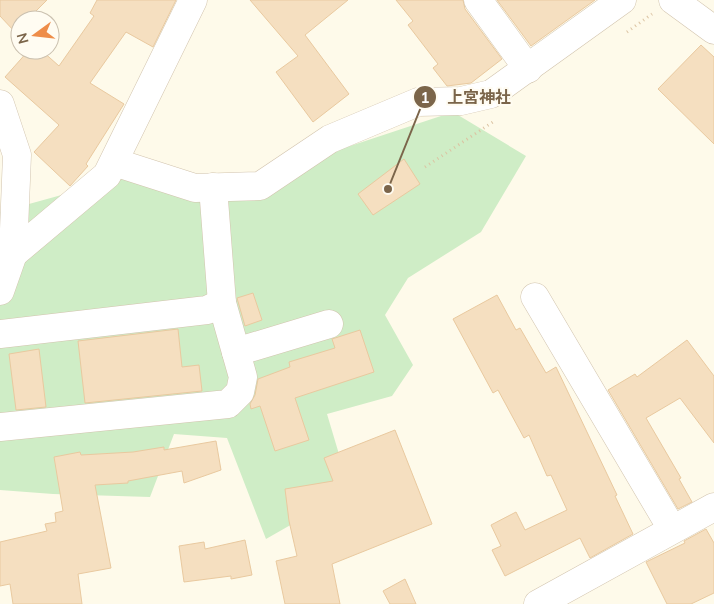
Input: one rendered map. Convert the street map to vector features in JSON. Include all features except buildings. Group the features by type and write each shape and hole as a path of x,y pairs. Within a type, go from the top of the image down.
{"street":[{"path":"7,253 107,176 193,0"},
{"path":"478,0 528,69"},
{"path":"114,162 195,188 260,186 330,139 418,102 461,101 490,94 528,69 622,0"},
{"path":"674,0 714,30"},
{"path":"0,104 17,155 7,253 0,291"},
{"path":"0,427 228,404 240,392 243,376 222,303 213,187"},
{"path":"535,297 672,529"},
{"path":"0,334 207,310 222,303"},
{"path":"236,352 329,324"},
{"path":"538,604 714,507"}],"green space":[{"path":"453,112 526,156 481,232 408,278 385,315 413,365 392,396 327,414 350,491 266,539 227,438 174,434 150,497 53,494 0,490 0,212 123,178 267,192 341,149"}],"place":[{"name":"上宮神社","path":"388,189"}]}
